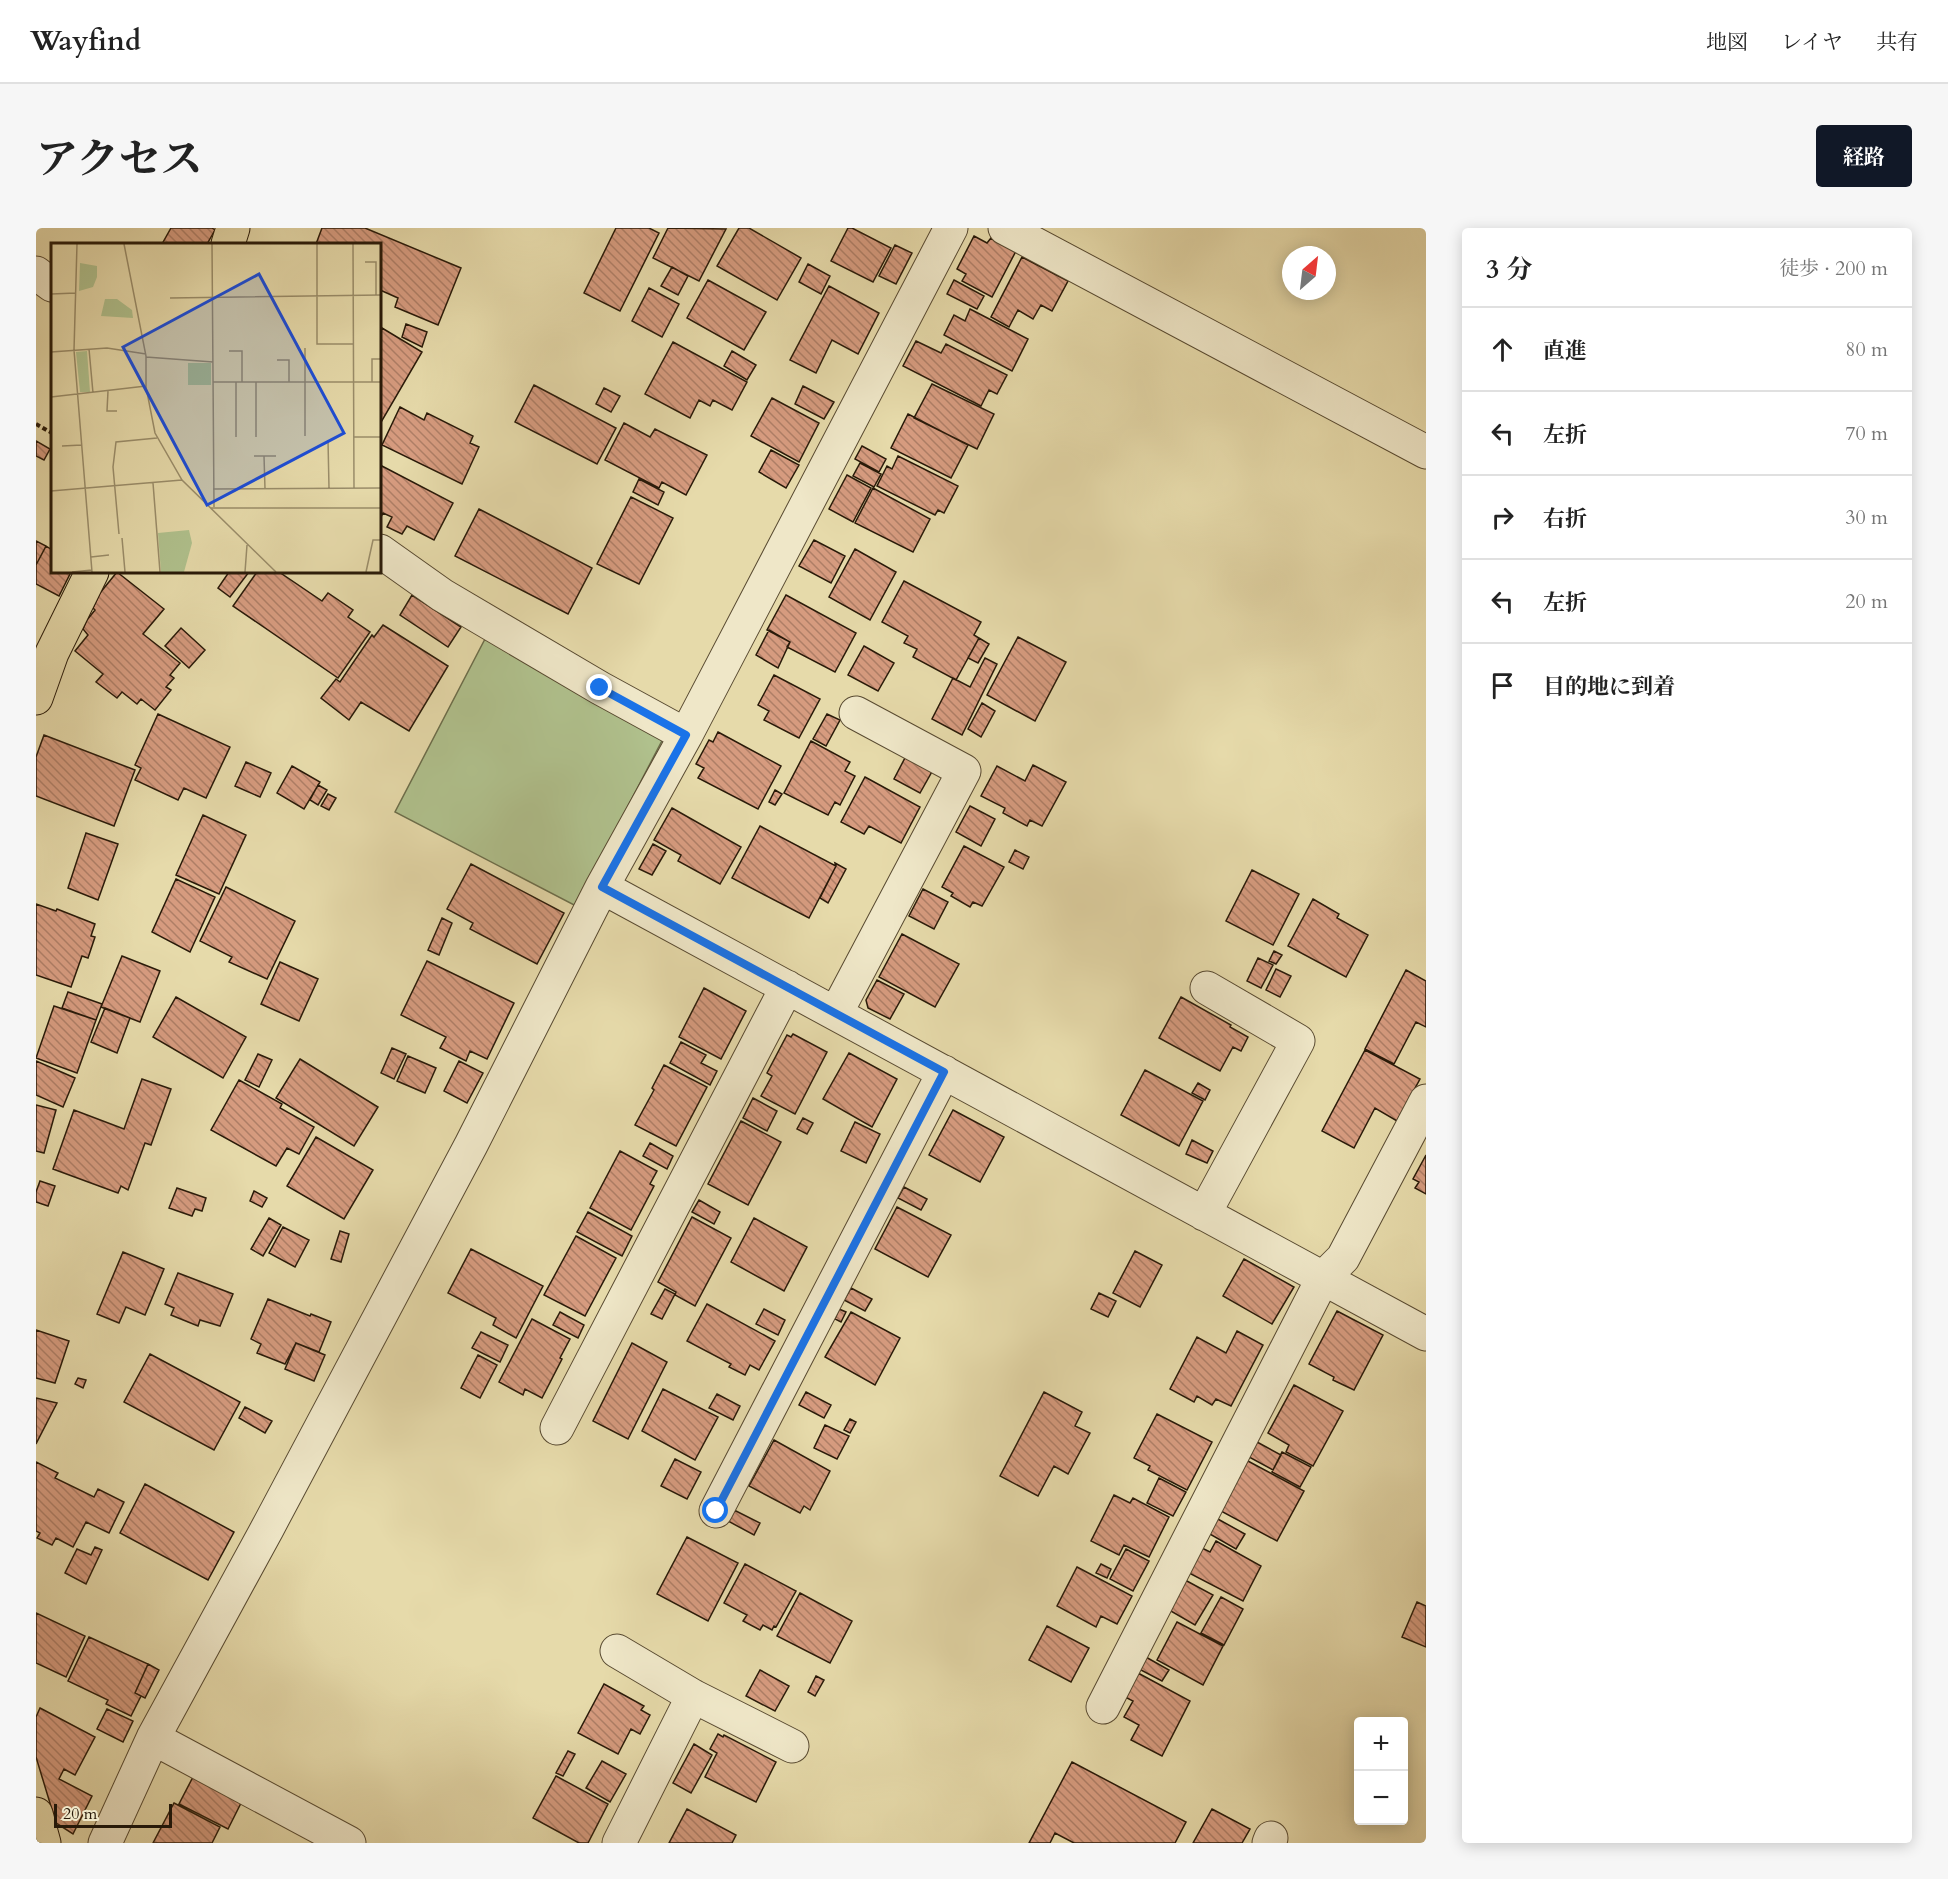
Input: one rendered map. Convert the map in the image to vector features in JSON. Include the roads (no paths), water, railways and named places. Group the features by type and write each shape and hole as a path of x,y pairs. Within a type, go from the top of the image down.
{"main road":[{"path":"228,243 233,228"},
{"path":"36,698 46,639 91,573"},
{"path":"36,1814 44,1843"}],"street":[{"path":"105,1843 153,1738 465,1156 602,887 686,735 951,228"},
{"path":"1005,228 1426,453"},
{"path":"36,273 51,284"},
{"path":"381,552 442,595 600,688 686,735"},
{"path":"836,1013 964,771 856,713"},
{"path":"602,887 1426,1334"},
{"path":"556,1428 787,987"},
{"path":"1204,1214 1298,1041 1207,988"},
{"path":"716,1511 944,1072"},
{"path":"1103,1707 1323,1278 1344,1258 1426,1101"},
{"path":"617,1651 693,1696 792,1746"},
{"path":"619,1843 693,1696"},
{"path":"153,1738 349,1843"}]}
